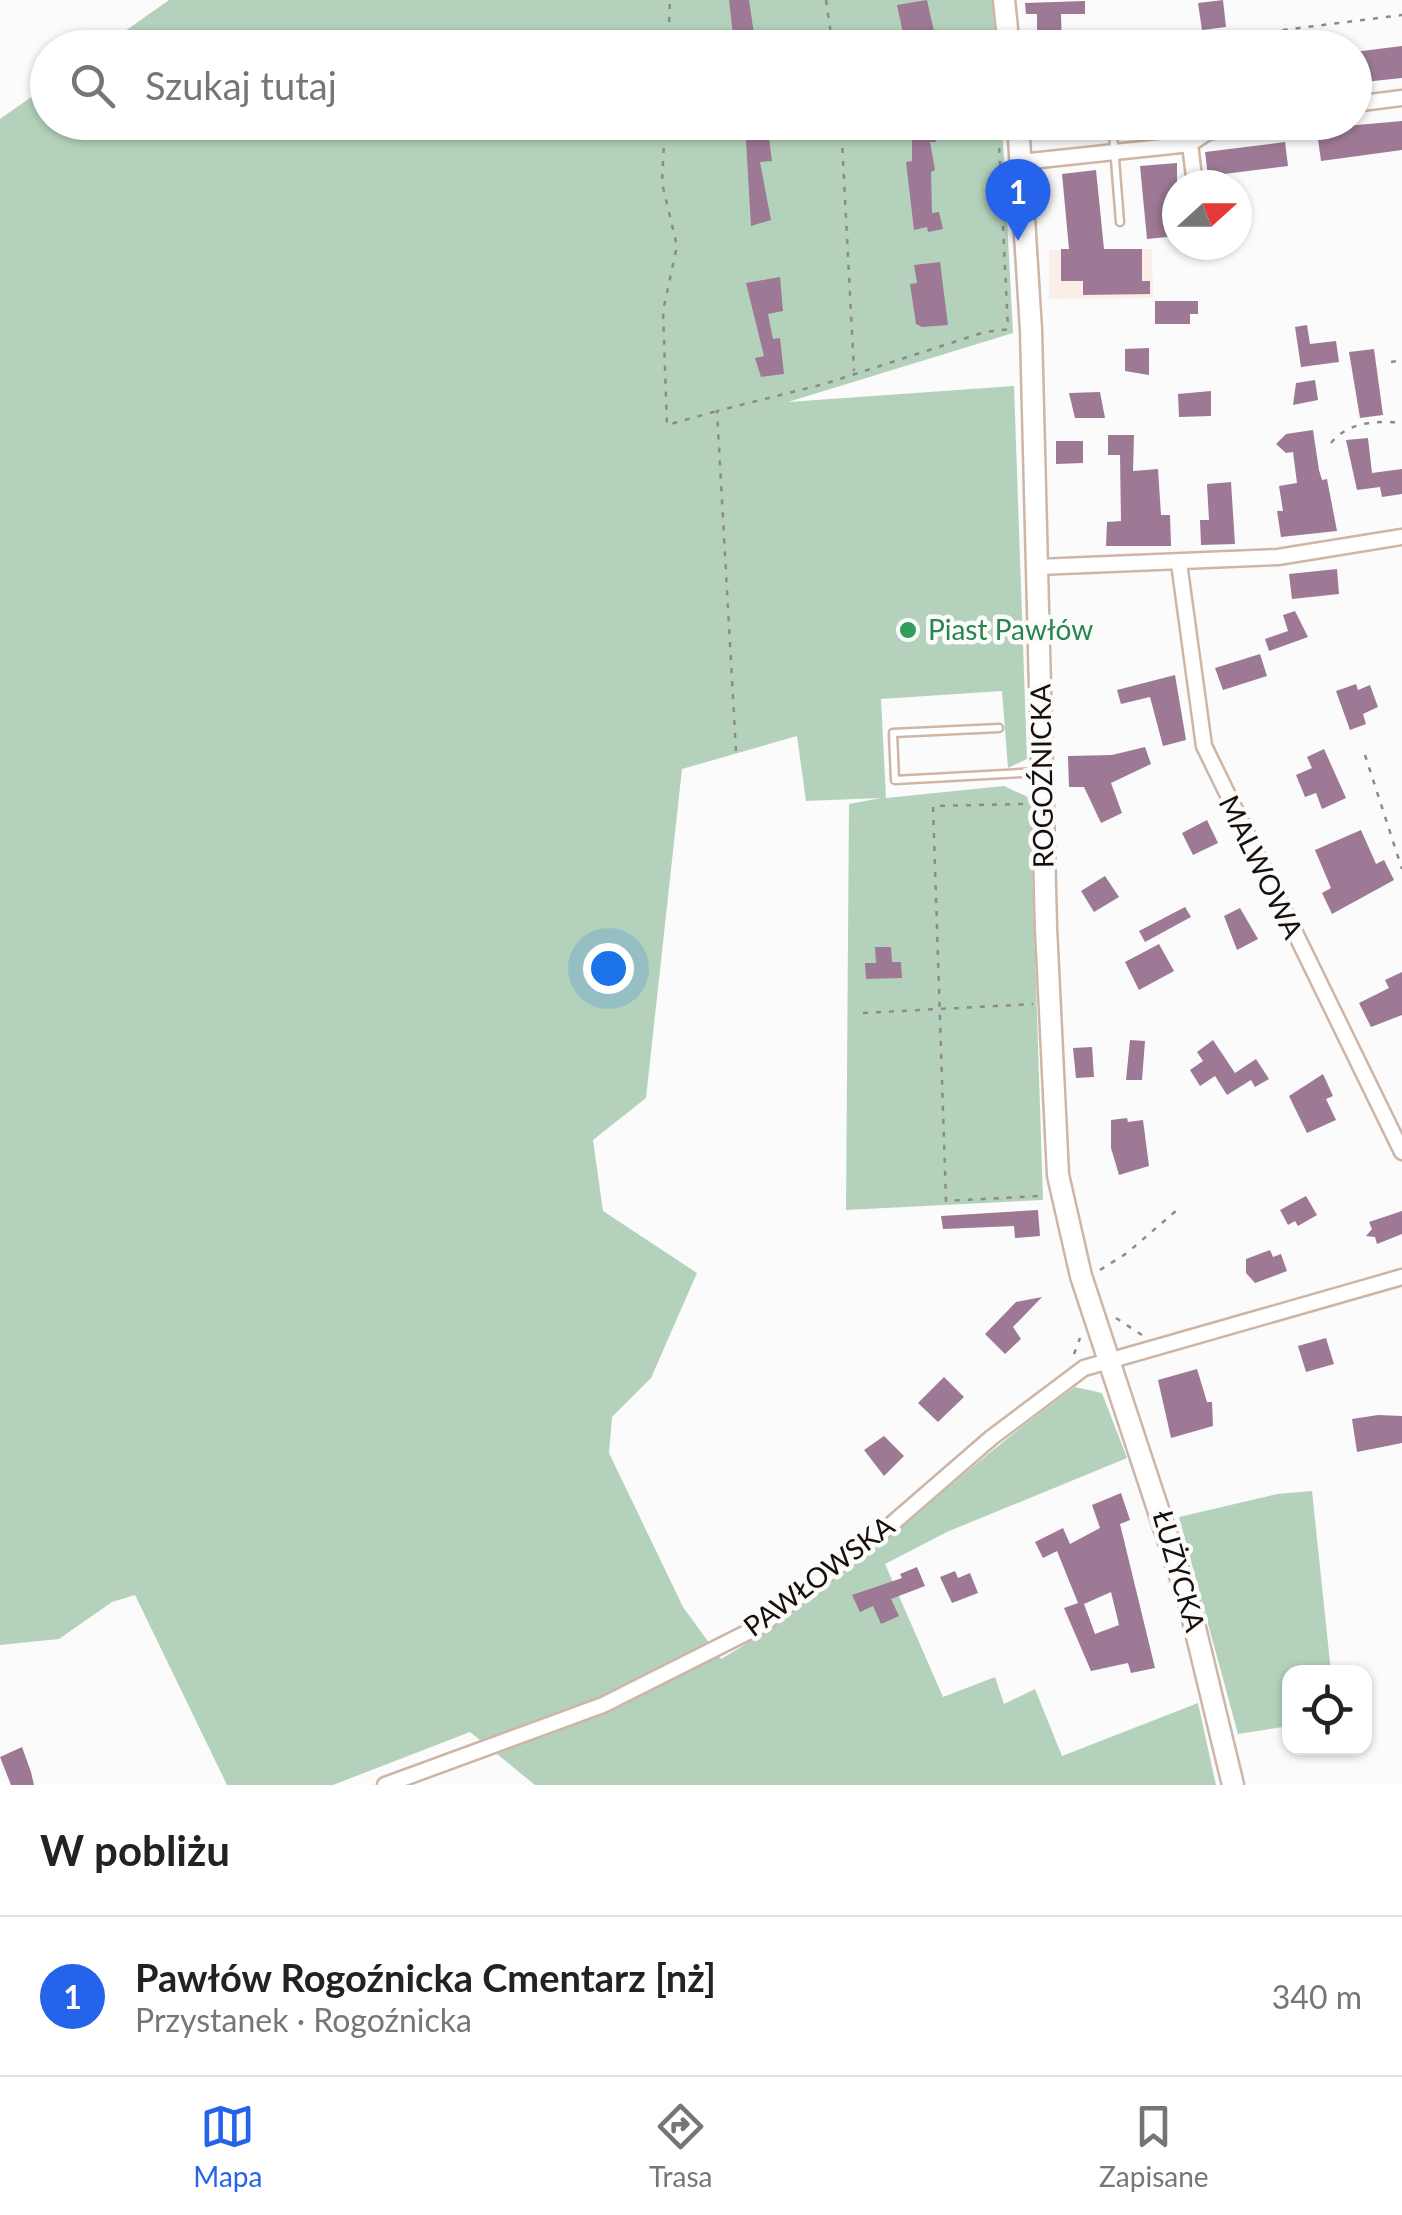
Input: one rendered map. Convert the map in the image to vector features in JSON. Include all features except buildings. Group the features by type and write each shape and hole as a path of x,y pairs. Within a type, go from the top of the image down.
{"street":[{"path":"1004,0 1007,30"},
{"path":"1372,102 1402,98"},
{"name":"ROGOŹNICKA","path":"1019,140 1032,330 1042,772 1056,1145 1062,1205 1110,1362"},
{"path":"1021,162 1115,152 1169,140"},
{"path":"1192,140 1194,170"},
{"path":"1038,567 1278,557 1402,537"},
{"name":"MALWOWA","path":"1180,563 1204,746 1402,1152"},
{"name":"PAWŁOWSKA","path":"385,1785 603,1705 762,1625 1084,1368 1402,1276"},
{"name":"ŁUŻYCKA","path":"1110,1362 1182,1578 1233,1785"}],"lane":[{"path":"1114,140 1120,222"},
{"path":"998,728 893,734 896,780 1042,772"}],"path":[{"path":"669,30 670,0"},
{"path":"826,0 830,30"},
{"path":"1284,30 1402,15"},
{"path":"664,140 662,183 677,246 663,311 666,424 854,373 985,332 1032,330"},
{"path":"842,140 854,373"},
{"path":"999,140 1008,329"},
{"path":"1391,362 1402,360"},
{"path":"718,411 736,751"},
{"path":"1331,443 1339,433 1356,426 1402,422"},
{"path":"1365,754 1402,870"},
{"path":"1023,804 932,806 946,1201 1039,1196"},
{"path":"863,1013 1040,1004"},
{"path":"1081,1276 1113,1264 1177,1210"},
{"path":"1109,1312 1130,1330 1147,1337"}],"shaded area":[{"path":"1152,249 1153,298 1049,299 1049,250"}],"green space":[{"path":"169,0 993,0 996,30 126,30"},
{"path":"30,98 30,140 1003,140 1013,333 788,402 1014,386 1027,759 1008,768 1002,691 881,699 886,798 1004,786 1030,798 1043,1200 846,1210 849,804 881,798 806,801 797,736 682,769 646,1098 593,1140 603,1211 697,1273 651,1378 612,1417 609,1453 683,1607 721,1659 814,1597 1075,1387 1102,1393 1127,1458 947,1532 885,1564 943,1697 995,1677 1004,1704 1035,1689 1062,1756 1198,1703 1216,1785 535,1785 470,1732 333,1785 227,1785 135,1595 112,1602 59,1639 0,1645 0,119"},
{"path":"1312,1491 1330,1665 1282,1665 1282,1727 1238,1734 1179,1517 1277,1494"}],"place":[{"name":"Pawłów Rogoźnicka Cmentarz [nż]","path":"1018,241"},
{"name":"Piast Pawłów","path":"908,630"}]}
